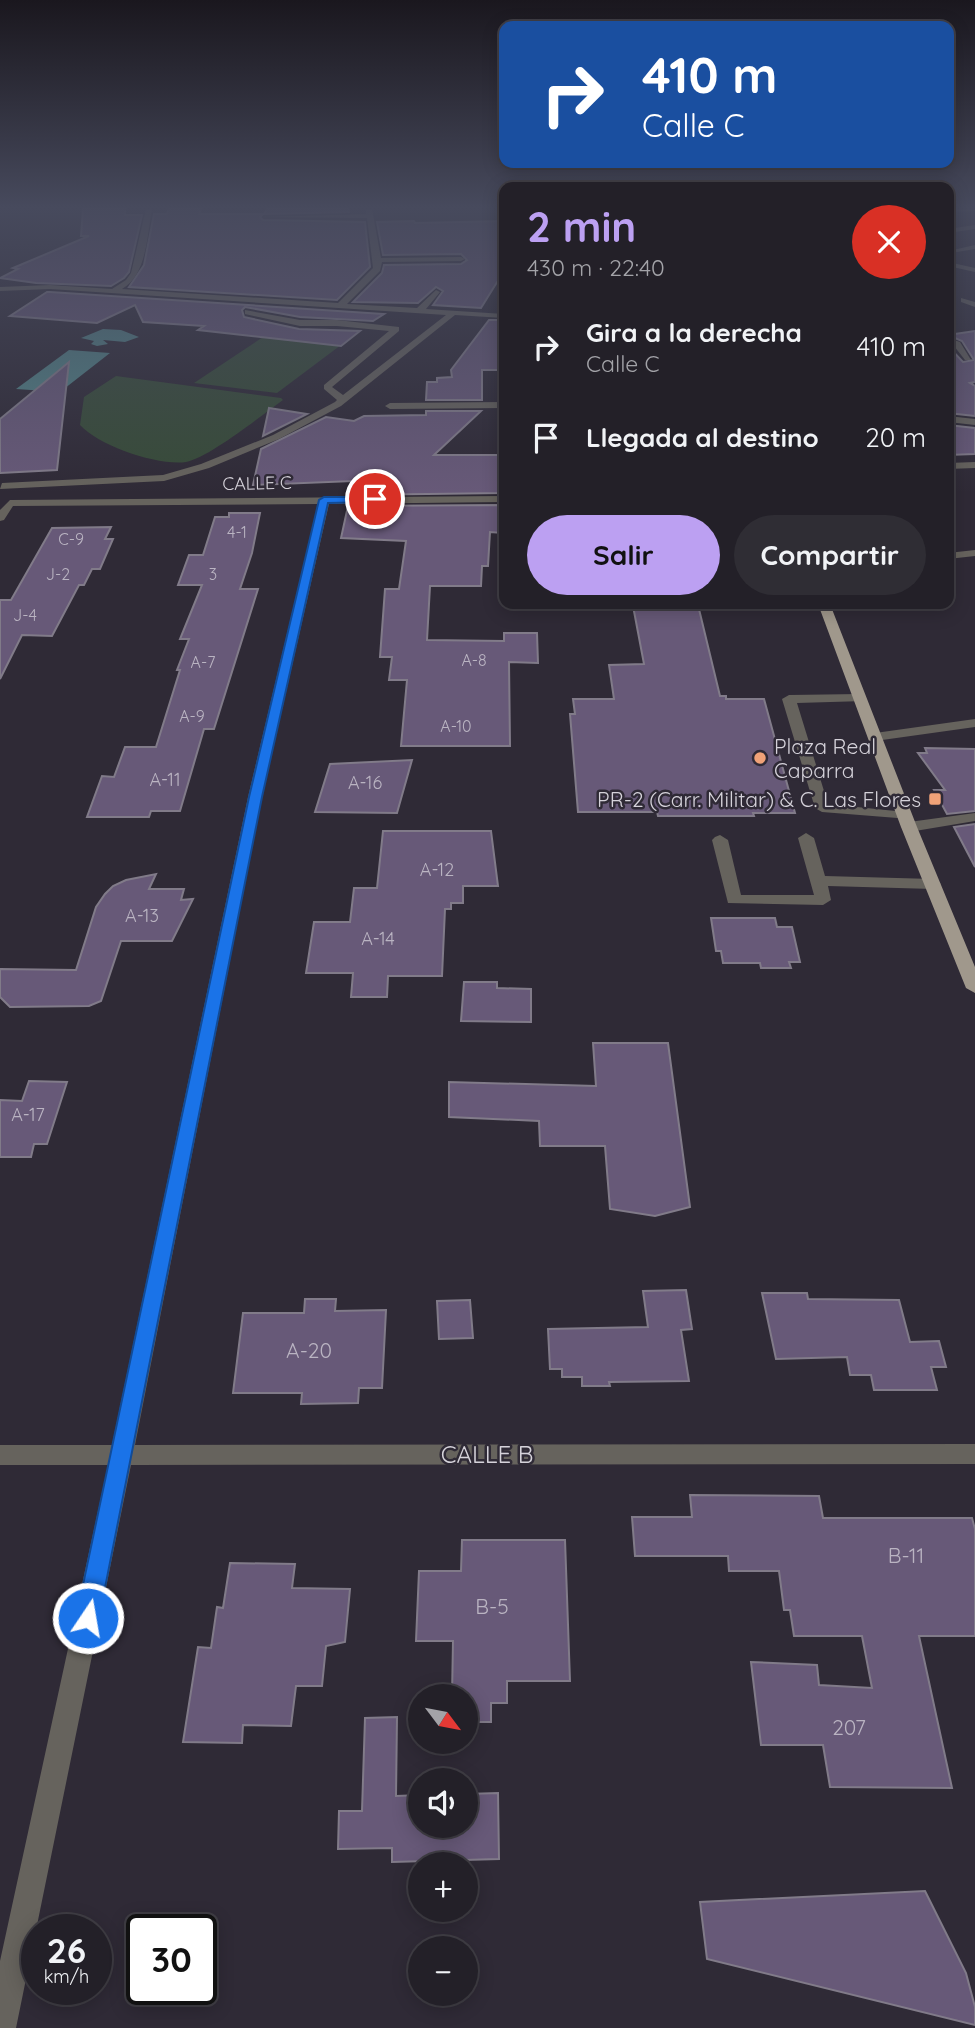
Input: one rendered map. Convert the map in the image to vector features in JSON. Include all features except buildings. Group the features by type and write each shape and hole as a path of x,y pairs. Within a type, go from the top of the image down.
{"main road":[{"path":"826,609 907,822 975,988"}],"street":[{"path":"226,304 247,306 282,304"},
{"path":"272,315 290,304"},
{"path":"301,304 499,316"},
{"path":"419,311 426,304"},
{"path":"247,306 289,321 396,329 338,374 327,387 343,400"},
{"path":"2,486 164,478 205,466 276,437 343,400 409,343 453,313"},
{"path":"312,323 311,328 337,334"},
{"path":"371,338 393,341"},
{"path":"954,343 967,358"},
{"path":"390,406 499,405"},
{"path":"954,416 975,413"},
{"path":"954,418 975,422"},
{"path":"954,466 975,466"},
{"name":"CALLE C","path":"0,518 10,503 499,499"},
{"path":"1,2028 122,1454 255,797 324,500"},
{"path":"954,555 975,553"},
{"path":"860,698 789,699 822,808 907,822 975,817"},
{"path":"874,737 975,723"},
{"path":"720,840 734,900 822,900 806,838"},
{"path":"819,881 933,884"},
{"name":"CALLE B","path":"0,1455 975,1454"}],"shaded area":[{"path":"103,329 121,330 139,337 125,342 103,340 108,344 97,346 91,344 94,341 81,338"},
{"path":"263,337 341,345 277,393 194,383"},
{"path":"69,350 110,353 60,392 16,389"},
{"path":"116,376 283,400 221,445 196,459 186,462 160,461 115,447 80,425 84,397"}],"place":[{"name":"Plaza Real Caparra","path":"760,758"},
{"name":"PR-2 (Carr. Militar) & C. Las Flores","path":"935,799"}],"route":[{"path":"88,1618 255,797 324,500 375,499"}]}
